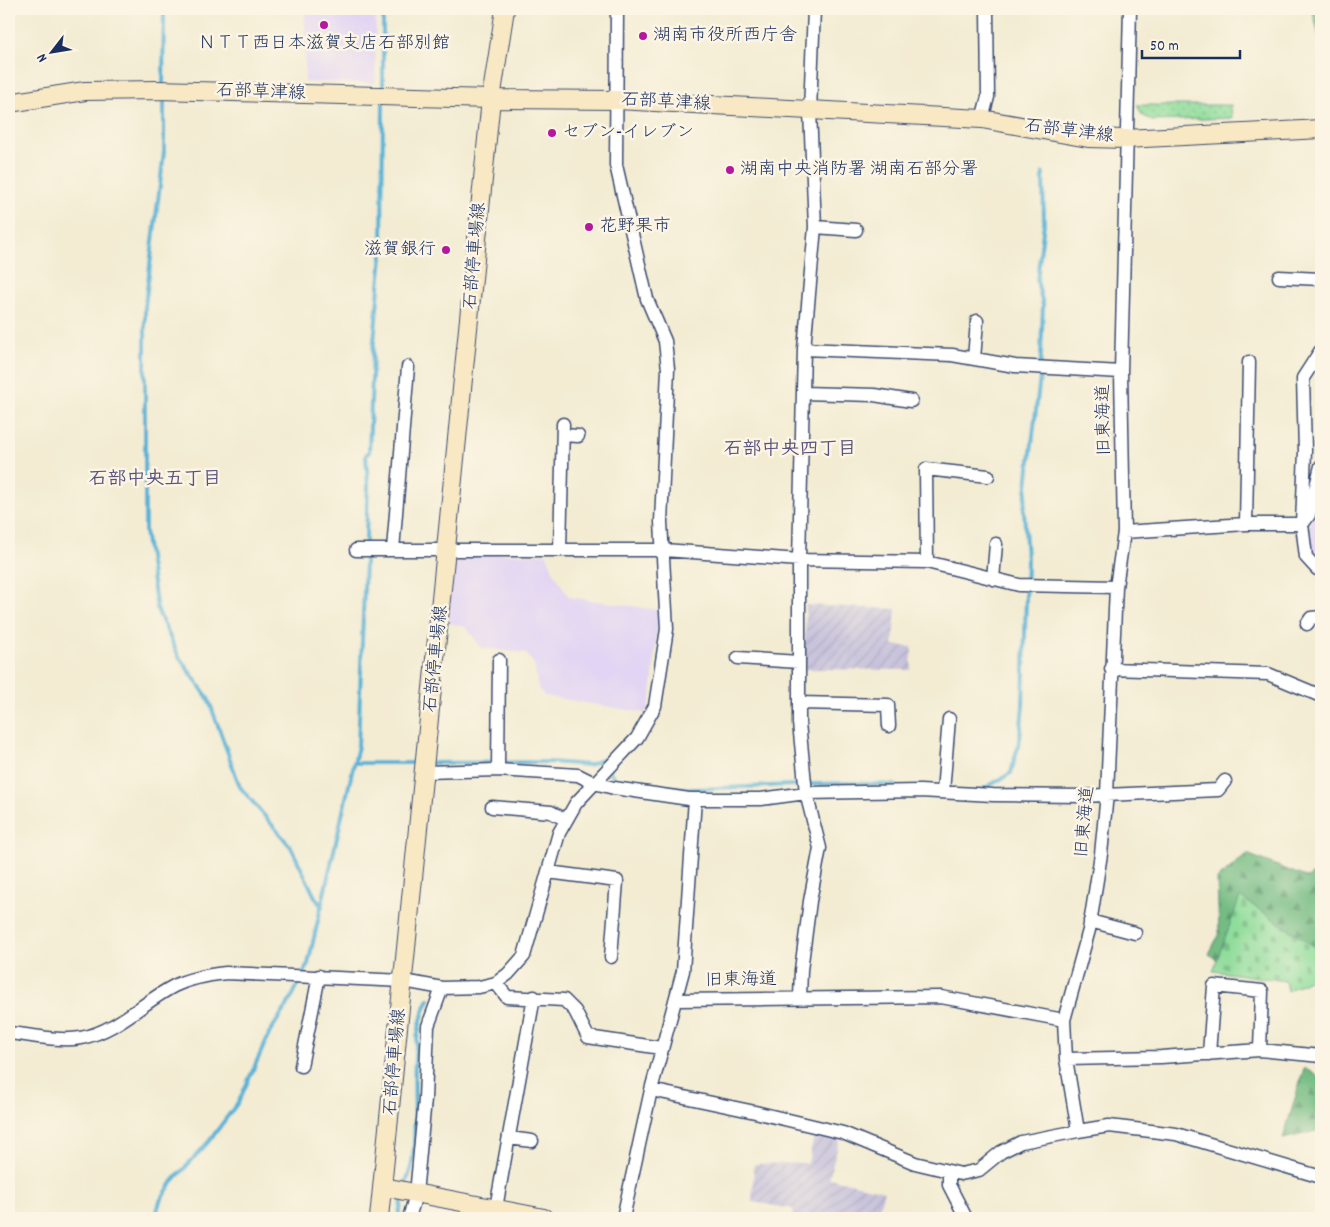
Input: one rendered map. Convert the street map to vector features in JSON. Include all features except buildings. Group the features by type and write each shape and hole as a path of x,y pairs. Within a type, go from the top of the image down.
{"main road":[{"name":"石部停車場線","path":"380,1218 448,549 491,99 505,9"},
{"name":"石部草津線","path":"9,103 85,92 157,90 491,99 616,100 982,119 1088,138 1125,139 1321,129"},
{"path":"384,1187 544,1218"}],"street":[{"path":"9,1033 54,1038 80,1038 99,1033 175,985 201,976 226,973 319,976 404,981 442,988 479,987 496,983 508,974 524,956 559,832 576,803 637,738 655,706 667,629 664,550 660,522 668,369 665,341 647,299 616,164 616,9"},
{"path":"800,998 801,970 810,901 820,848 806,793 798,723 799,560 804,349 815,227 810,111 814,9"},
{"path":"982,119 988,97 987,9"},
{"name":"旧東海道","path":"676,1000 940,997 1064,1020 1090,921 1101,854 1107,794 1116,588 1124,532 1121,372 1125,139 1130,9"},
{"path":"815,227 856,230"},
{"path":"1278,277 1321,279"},
{"path":"974,359 977,321"},
{"path":"804,349 952,355 1015,366 1121,372"},
{"path":"1321,350 1304,378 1305,451 1302,524 1306,556 1316,569 1321,570"},
{"path":"1246,524 1249,362"},
{"path":"393,550 408,367"},
{"path":"803,393 874,395 911,401"},
{"path":"560,550 563,429 578,436"},
{"path":"927,562 926,469 988,476"},
{"path":"1124,532 1246,524 1302,524 1310,515 1321,474"},
{"path":"992,579 996,544"},
{"path":"356,550 664,550 799,560 927,562 1019,585 1116,588"},
{"path":"1308,624 1311,618 1321,617"},
{"path":"738,658 798,662"},
{"path":"498,770 499,660"},
{"path":"1111,669 1268,674 1321,696"},
{"path":"798,703 888,705 889,726"},
{"path":"943,792 949,719"},
{"path":"425,772 498,770 578,775 594,783 614,788 696,799 761,799 806,793 1107,794 1218,790 1225,781"},
{"path":"623,1218 661,1048 676,1000 682,971 696,799"},
{"path":"492,807 551,812 566,820"},
{"path":"548,872 617,881 611,957"},
{"path":"1090,921 1135,933"},
{"path":"301,1066 319,976"},
{"path":"496,983 507,997 564,1000 575,1011 588,1037 661,1048"},
{"path":"1209,1054 1214,986 1262,991 1260,1050"},
{"path":"409,1218 416,1194 425,1099 428,1026 442,988"},
{"path":"496,1208 534,997"},
{"path":"1064,1020 1066,1059 1078,1131"},
{"path":"1066,1059 1209,1054 1260,1050 1321,1056"},
{"path":"651,1090 843,1133 915,1163 961,1174 979,1170 1001,1152 1020,1142 1109,1126 1176,1134 1321,1177"},
{"path":"509,1138 532,1141"},
{"path":"949,1172 949,1185 966,1218"}],"shaded area":[{"path":"305,9 376,9 375,83 305,82"},
{"path":"1321,489 1321,566 1310,552 1308,529"},
{"path":"454,553 547,554 554,573 569,597 659,610 651,697 646,713 545,696 538,688 534,664 526,653 482,648 466,627 446,622"},
{"path":"806,605 896,609 893,645 912,647 911,670 804,669"},
{"path":"815,1132 840,1139 829,1178 884,1191 876,1218 791,1218 794,1209 752,1202 754,1164 808,1163"}],"green space":[{"path":"1312,9 1321,9 1321,44"},
{"path":"1137,105 1231,105 1232,118 1152,121 1142,115"},
{"path":"1247,854 1308,878 1321,868 1321,949 1219,962 1209,954 1219,934 1217,879"},
{"path":"1240,897 1321,951 1315,977 1287,991 1285,981 1213,971"},
{"path":"1304,1068 1321,1078 1321,1130 1283,1139"}],"waterway":[{"path":"163,85 164,9"},
{"path":"383,9 383,91"},
{"path":"164,95 164,152 145,306 145,531 157,609 179,657 208,698 240,787 291,847 315,897 322,907"},
{"path":"155,1218 160,1201 173,1181 210,1140 239,1101 270,1032 292,997 308,964 358,746 368,484 366,455 369,452 373,352 382,255 383,101"},
{"path":"982,790 1011,773 1020,738 1023,705 1027,560 1024,510 1040,377 1043,305 1037,281 1044,223 1043,173"},
{"path":"428,763 550,762 589,765 602,759 617,782 693,789 846,783 895,785"},
{"path":"355,763 419,763"},
{"path":"405,1186 411,1166 414,1143 414,1080 417,1038 421,1018 429,999"},
{"path":"398,1218 403,1195"}],"place":[{"name":"ＮＴＴ西日本滋賀支店石部別館","path":"324,25"},
{"name":"湖南市役所西庁舎","path":"643,36"},
{"name":"セブン-イレブン","path":"552,133"},
{"name":"湖南中央消防署 湖南石部分署","path":"730,170"},
{"name":"花野果市","path":"589,227"},
{"name":"滋賀銀行","path":"446,250"}],"district":[{"name":"石部中央四丁目","path":"790,450"},
{"name":"石部中央五丁目","path":"155,480"}]}
